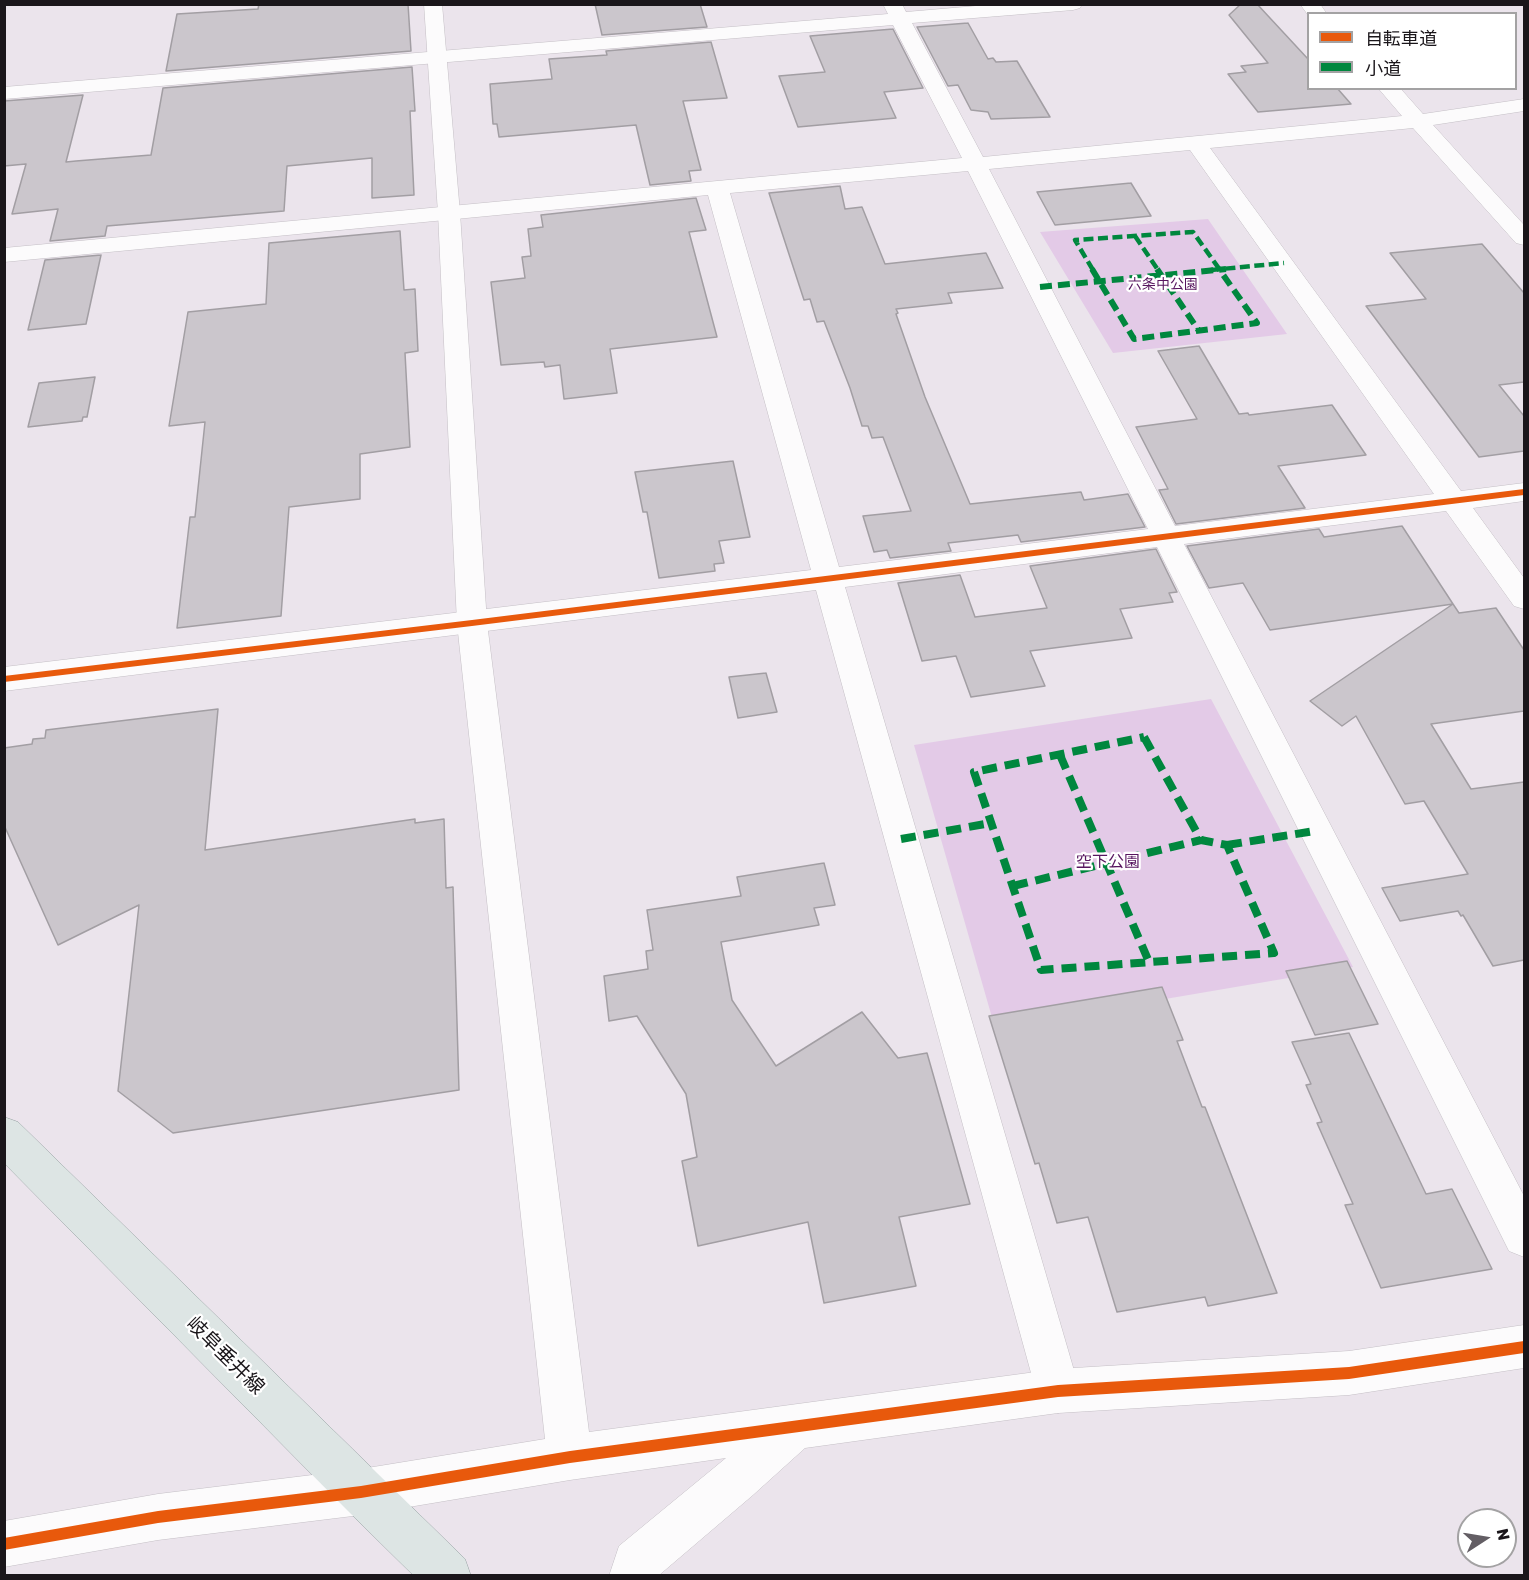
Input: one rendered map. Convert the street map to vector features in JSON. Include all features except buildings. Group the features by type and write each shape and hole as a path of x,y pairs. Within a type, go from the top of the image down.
{"main road":[{"name":"岐阜垂井線","path":"4,1136 361,1492 448,1575"}],"street":[{"path":"433,4 448,213 472,623 570,1457"},
{"path":"4,93 438,57 895,12 1073,4"},
{"path":"895,12 1040,286 1524,1237"},
{"path":"1390,90 1524,238"},
{"path":"4,255 1419,121 1524,105"},
{"path":"1196,143 1524,599"},
{"path":"717,188 1058,1391"},
{"path":"4,679 1524,492"},
{"path":"4,1544 158,1517 361,1492 570,1457 1058,1391 1349,1373 1524,1347"},
{"path":"632,1575 636,1563 794,1428"}],"green space":[{"name":"六条中公園","path":"1208,219 1287,334 1113,353 1040,232"},
{"name":"空下公園","path":"1211,699 1353,967 995,1028 914,745"}],"marked path":[{"path":"1193,232 1257,323 1134,339 1075,240 1193,232"},
{"path":"1135,236 1199,331"},
{"path":"1040,287 1284,263"},
{"path":"1227,845 1201,840 1144,737 974,772 1041,970 1274,953 1227,845 1315,831"},
{"path":"1060,755 1149,962"},
{"path":"901,839 991,823"},
{"path":"1013,886 1201,840"}],"cycle path":[{"path":"4,679 1524,492"},
{"path":"4,1544 158,1517 361,1492 570,1457 1058,1391 1349,1373 1524,1347"}]}
